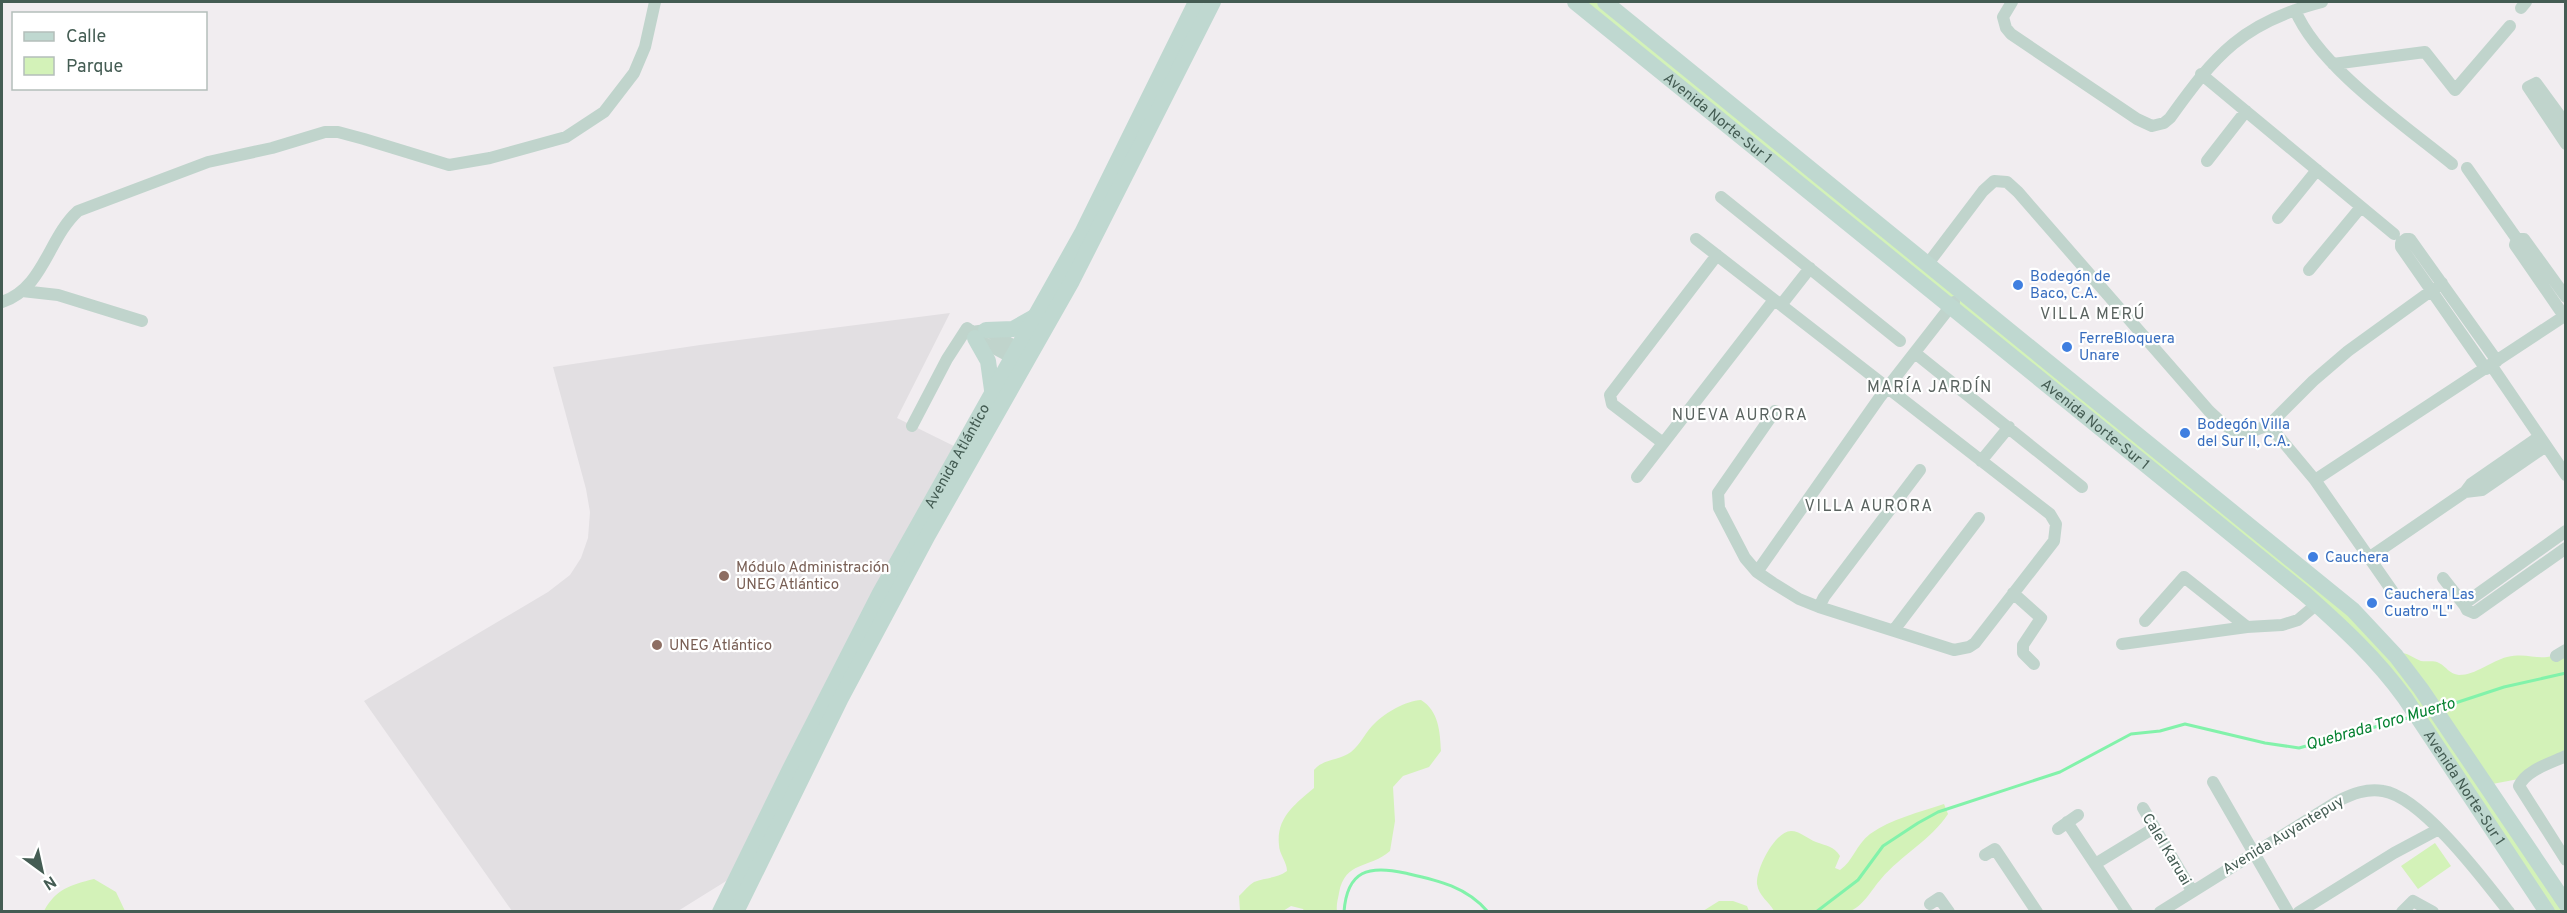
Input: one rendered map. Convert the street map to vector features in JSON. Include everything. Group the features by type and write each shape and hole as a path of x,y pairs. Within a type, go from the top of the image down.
{"main road":[{"name":"Avenida Atlántico","path":"720,912 834,681 928,505 986,405 992,390 1021,357 1036,316 1082,233 1196,2"},
{"name":"Avenida Atlántico","path":"736,912 872,638 1021,357 1109,212 1175,73 1213,2"},
{"name":"Avenida Norte-Sur 1","path":"1575,2 2317,604 2370,653 2405,698 2547,912"},
{"name":"Avenida Norte-Sur 1","path":"1605,2 2335,594 2381,639 2421,689 2565,904"},
{"path":"992,390 988,361 978,333 1013,329 1036,316"}],"street":[{"path":"2,302 22,291 45,262 63,226 78,211 208,162 272,148 325,132 338,132 449,165 490,158 566,136 604,112 634,73 645,46 655,2"},
{"path":"2012,2 2003,17 2006,28 2011,34 2145,125 2152,126 2164,123 2202,74 2235,41 2265,23 2295,10 2322,2"},
{"path":"2295,10 2305,30 2333,64 2452,164"},
{"path":"2333,64 2418,51 2425,52 2456,90 2510,26"},
{"path":"2202,74 2394,234"},
{"path":"2565,124 2536,83 2528,87 2565,144"},
{"path":"2207,161 2246,111"},
{"path":"2468,168 2517,239"},
{"path":"2278,218 2317,170"},
{"path":"1927,265 1983,191 1994,181 2007,182 2223,424 2232,431 2245,434 2269,425 2313,381 2348,351 2442,284"},
{"path":"1720,196 1900,341"},
{"path":"2309,270 2361,207"},
{"path":"1696,239 2050,514 2056,524 2054,541 1975,643 1969,647 1954,650 1819,607 1786,592 1750,566 1724,519 1717,499 1718,493 1775,411"},
{"path":"2491,365 2432,291 2401,247 2401,243 2406,239 2410,239 2442,284 2491,365 2565,475"},
{"path":"2517,239 2524,239 2565,297"},
{"path":"2315,480 2565,315 2515,245 2517,239"},
{"path":"1663,443 1611,404 1610,394 1717,255"},
{"path":"1637,477 1778,302 1810,268"},
{"path":"22,291 58,295 142,321"},
{"path":"1757,572 1887,388 1961,292"},
{"path":"912,426 947,358 967,328 1021,357"},
{"path":"1915,353 2082,487"},
{"path":"2269,425 2315,480 2393,592"},
{"path":"1982,461 2009,427"},
{"path":"2370,557 2466,492 2477,493 2482,490 2542,442"},
{"path":"1819,607 1824,597 1920,470"},
{"path":"1894,630 1979,518"},
{"path":"2465,606 2468,601 2565,531"},
{"path":"2443,578 2470,612 2474,613 2565,548"},
{"path":"2531,556 2538,567"},
{"path":"2145,621 2184,577 2247,627"},
{"path":"2013,593 2041,618 2023,645 2023,653 2034,664"},
{"path":"2122,644 2293,623 2317,604"},
{"path":"2565,756 2534,771 2524,778 2519,786 2565,860"},
{"path":"2213,782 2288,912"},
{"name":"Avenida Auyantepuy","path":"2160,912 2338,801 2364,791 2386,791 2418,810 2467,859 2509,912"},
{"name":"Calel Karuai","path":"2143,808 2192,891"},
{"path":"2068,822 2127,912"},
{"path":"2096,864 2154,828"},
{"path":"2299,912 2412,842 2439,829"},
{"path":"1985,855 1995,849 2037,912"},
{"path":"1929,904 1939,898 1949,912"},
{"path":"2403,911 2413,901 2433,912"}],"shaded area":[{"name":"UNEG Atlántico","path":"950,313 897,418 960,449 739,873 678,911 512,911 364,701 548,592 570,575 581,558 588,538 590,512 586,489 553,367 700,345"}],"green space":[{"path":"1575,2 1605,2 2400,653 2421,661 2437,662 2459,675 2471,673 2507,657 2523,655 2549,657 2565,650 2565,756 2524,778 2487,785 2565,911 2547,911 2382,668"},
{"path":"1421,700 1435,716 1441,751 1429,767 1403,776 1393,787 1395,821 1390,851 1374,861 1359,866 1347,875 1342,882 1337,911 1304,911 1291,906 1283,911 1240,911 1239,896 1250,885 1258,880 1287,871 1279,848 1281,827 1288,812 1314,788 1314,770 1322,763 1351,752 1372,726 1390,711 1409,702"},
{"path":"1944,804 1948,814 1941,823 1925,840 1889,870 1863,902 1853,910 1848,912 1774,911 1760,892 1757,877 1763,861 1773,844 1785,833 1798,832 1832,848 1840,856 1835,868 1840,870 1870,834 1906,816"},
{"path":"2435,843 2451,866 2418,889 2401,866"},
{"path":"94,879 116,892 125,911 44,911 65,889"},
{"path":"1719,901 1733,901 1747,906 1749,911 1703,911"}],"waterway":[{"name":"Quebrada Toro Muerto","path":"2440,708 2504,687 2566,673"},
{"name":"Quebrada Toro Muerto","path":"1816,912 1858,880 1883,846 1918,823 1938,812 2060,772 2131,734 2160,731 2185,724 2265,743 2299,748 2411,717"},
{"name":"Quebrada Toro Muerto","path":"1344,912 1346,898 1355,879 1362,874 1381,870 1405,873 1450,885 1470,896 1488,912"}],"place":[{"name":"Bodegón de Baco, C.A.","path":"2018,285"},
{"name":"FerreBloquera Unare","path":"2067,347"},
{"name":"Bodegón Villa del Sur II, C.A.","path":"2185,433"},
{"name":"Cauchera","path":"2313,557"},
{"name":"Módulo Administración UNEG Atlántico","path":"724,576"},
{"name":"Cauchera Las Cuatro \"L\"","path":"2372,603"},
{"name":"UNEG Atlántico","path":"657,645"}],"district":[{"name":"VILLA MERÚ","path":"2093,313"},
{"name":"MARÍA JARDÍN","path":"1930,386"},
{"name":"NUEVA AURORA","path":"1740,414"},
{"name":"VILLA AURORA","path":"1869,505"}]}
